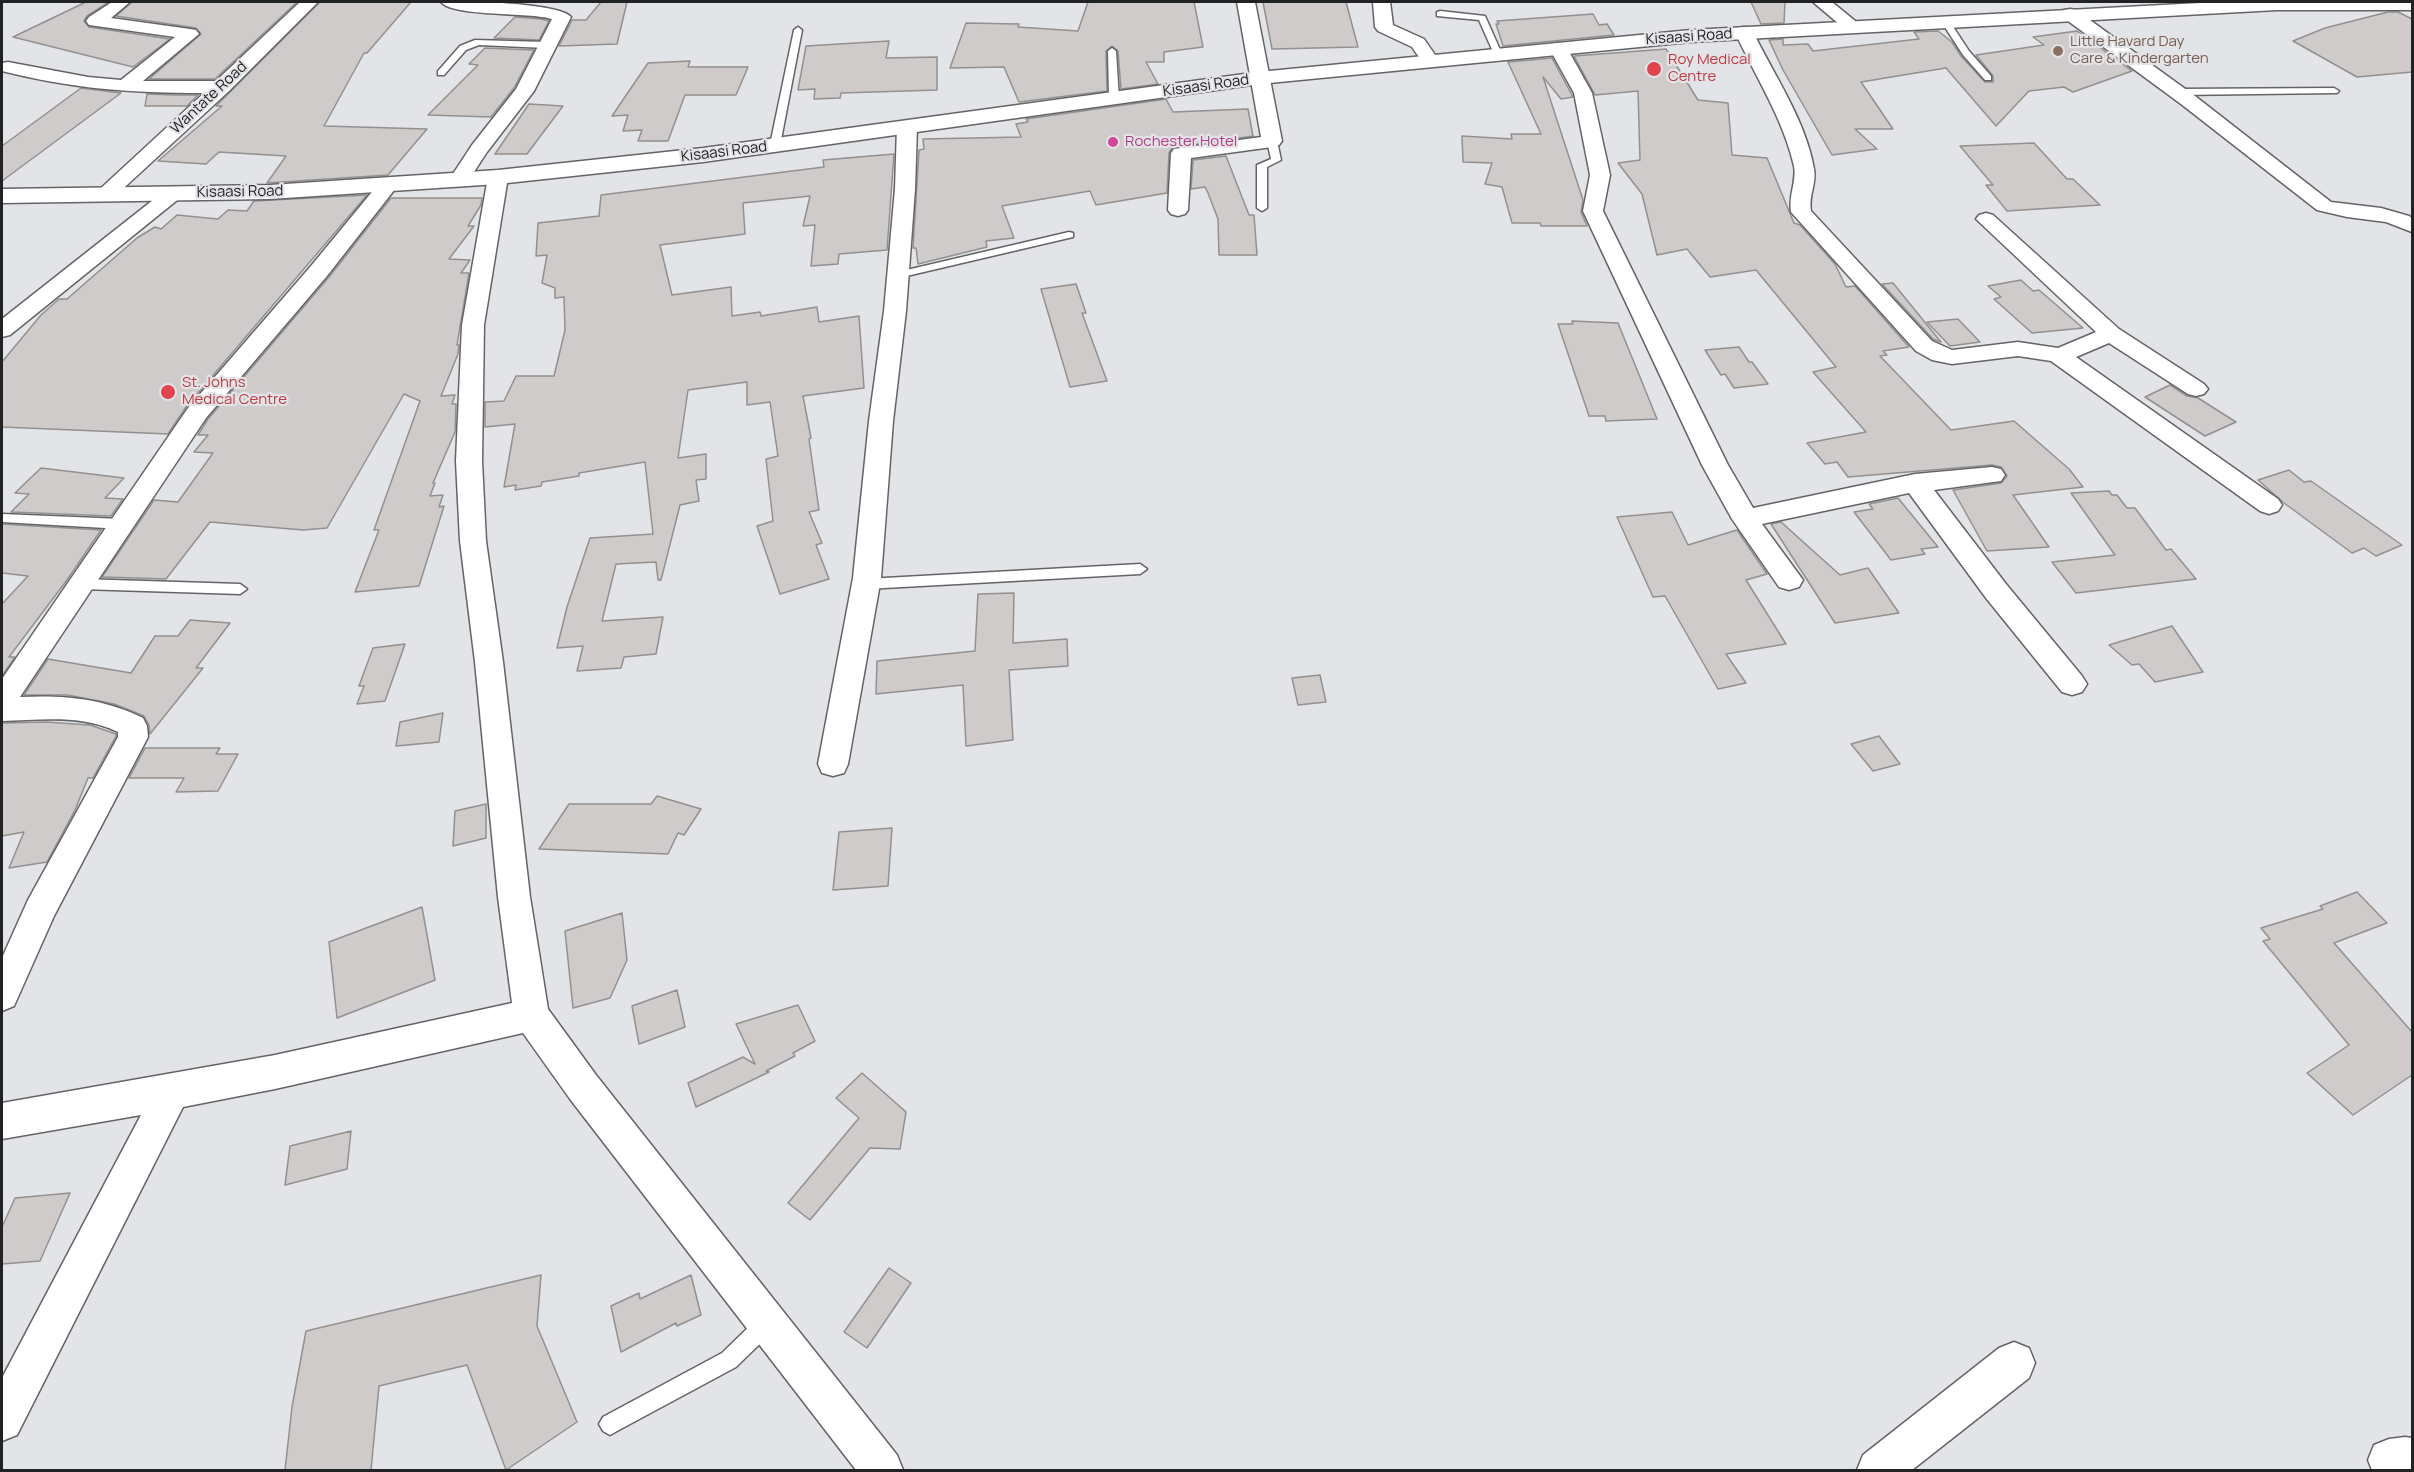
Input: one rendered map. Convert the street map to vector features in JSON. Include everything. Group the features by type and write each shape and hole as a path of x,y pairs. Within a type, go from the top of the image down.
{"main road":[{"name":"Kisaasi Road","path":"2,196 270,192 498,177 703,155 1259,78 1744,32 2275,3 2412,4"}],"street":[{"path":"121,2 115,9 95,21 190,34 126,86"},
{"name":"Wantate Road","path":"107,194 309,2"},
{"path":"450,2 562,17 525,91 479,149 459,180"},
{"path":"1178,210 1181,153 1272,141 1246,2"},
{"path":"1382,2 1384,27 1418,43 1431,62"},
{"path":"1822,2 1851,25"},
{"path":"2070,14 2178,92 2324,206 2349,212 2395,216 2412,226"},
{"path":"1744,32 1786,121 1804,169 1804,183 1799,203 1801,212 1917,339 1932,352 1952,357 2025,347 2041,349 2059,356 2269,505"},
{"path":"1558,48 1583,93 1600,175 1593,211 1700,434 1745,519 1789,580"},
{"path":"8,67 88,83 126,86 222,87"},
{"path":"832,764 866,584 898,275 907,127"},
{"path":"498,177 473,325 470,461 473,541 514,897 531,1015 583,1088 882,1470"},
{"path":"2,701 197,412 319,271 388,185"},
{"path":"2,330 174,193"},
{"path":"1986,219 2111,334 2196,389"},
{"path":"2059,356 2111,334"},
{"path":"1745,519 1915,483 1992,475"},
{"path":"1915,483 1996,591 2072,684"},
{"path":"2,710 33,708 84,710 118,718 132,726 133,737 40,910 2,995"},
{"path":"2,1121 172,1092 531,1015"},
{"path":"2,1420 172,1092"},
{"path":"1878,1470 2014,1363"}],"lane":[{"path":"1440,14 1482,18 1498,54"},
{"path":"1945,21 1966,53 1988,78"},
{"path":"775,145 798,30"},
{"path":"441,74 469,44 478,42 546,45"},
{"path":"1112,51 1114,99"},
{"path":"2178,92 2334,90"},
{"path":"1262,208 1262,165 1276,160 1272,141"},
{"path":"898,275 1069,236"},
{"path":"2,518 122,524"},
{"path":"866,584 1140,569"},
{"path":"81,584 240,589"},
{"path":"610,1424 729,1360 768,1322"}],"building":[{"path":"86,2 109,2 87,16 84,21 89,27 170,39 133,67 13,37"},
{"path":"132,2 297,2 215,79 149,79 201,34 196,28 116,16"},
{"path":"320,2 411,2 367,53 364,53 324,126 427,129 388,175 267,183 286,156 219,152 206,164 158,161 222,106 216,106"},
{"path":"601,2 627,2 617,44 559,46 572,20 586,20"},
{"path":"1088,2 1194,2 1203,47 1164,52 1164,62 1146,62 1158,84 1121,89 1118,51 1112,46 1106,51 1107,91 1019,102 1004,67 950,68 966,23 1019,24 1018,27 1078,31"},
{"path":"1263,2 1346,2 1358,47 1272,49"},
{"path":"1751,2 1785,2 1784,23 1761,24"},
{"path":"2388,12 2398,12 2412,19 2412,72 2357,77 2293,41 2325,28"},
{"path":"1593,14 1599,25 1607,24 1614,35 1503,46 1496,24 1499,24 1497,21"},
{"path":"515,17 549,21 539,40 494,38"},
{"path":"1938,31 1952,42 1961,56 1985,82 1993,82 1993,76 1976,55 2044,45 2033,37 2077,31 2132,71 2073,92 2064,87 2029,91 1996,126 1946,68 1861,82 1893,129 1855,129 1877,149 1832,155 1783,70 1769,40 1783,39 1783,45 1808,44 1813,51 1919,39 1914,32"},
{"path":"889,41 886,58 937,57 937,90 841,93 840,98 814,99 815,89 798,90 806,46"},
{"path":"485,48 534,50 514,88 491,117 428,115 478,65 469,64"},
{"path":"1666,49 1698,100 1728,103 1732,155 1767,158 1794,223 1800,225 1835,264 1846,287 1855,286 1909,347 1883,351 1887,355 1880,356 1951,430 2014,421 2069,469 2083,487 2013,495 2049,547 1987,551 1953,490 2001,483 2007,476 2001,467 1992,465 1848,477 1837,462 1825,464 1807,443 1866,432 1813,372 1836,367 1756,270 1710,277 1687,249 1657,255 1642,194 1618,163 1640,160 1638,91 1595,95 1574,56"},
{"path":"1552,58 1573,97 1561,99 1543,77 1583,200 1581,212 1587,226 1541,226 1540,223 1512,223 1502,187 1485,184 1492,163 1463,162 1462,136 1512,139 1511,134 1541,134 1508,62"},
{"path":"690,61 688,67 748,67 736,95 685,95 668,141 638,141 642,130 623,131 628,115 612,116 648,63"},
{"path":"81,88 121,93 2,181 2,146"},
{"path":"147,94 198,95 187,106 145,106"},
{"path":"1166,99 1173,112 1248,109 1253,136 1172,148 1169,153 1167,193 1096,205 1090,191 1002,206 1014,238 986,241 987,247 918,264 916,248 913,248 919,150 924,149 923,139 1021,137 1016,124 1028,122 1026,119"},
{"path":"529,104 563,106 527,154 495,154"},
{"path":"2034,143 2067,179 2073,179 2100,205 2007,211 1986,185 1993,185 1960,146"},
{"path":"894,154 887,250 839,254 838,264 811,266 815,225 803,226 810,196 743,203 745,234 660,245 672,295 731,287 732,316 760,312 761,316 817,307 819,322 859,316 864,388 803,396 811,438 809,439 819,510 809,512 822,543 816,545 829,579 780,594 757,526 773,521 766,459 778,456 770,402 747,405 747,382 688,390 678,458 706,454 706,479 696,480 699,501 680,505 661,580 658,580 656,562 616,564 602,621 663,617 656,654 624,657 621,668 577,671 583,646 557,648 567,607 590,538 653,534 645,462 579,473 579,476 542,482 541,486 515,490 516,485 504,487 515,424 485,427 485,402 504,401 516,376 554,376 565,330 564,297 555,298 555,288 542,283 547,255 536,256 538,223 599,216 601,195 824,167 823,160"},
{"path":"1226,156 1249,215 1254,215 1257,255 1219,255 1218,219 1208,193 1205,187 1191,189 1193,160"},
{"path":"367,195 186,407 168,434 2,427 2,362 41,315 59,299 67,299 137,238 155,227 161,229 177,215 218,219 228,210 247,211 254,201"},
{"path":"391,198 482,198 481,205 468,226 474,226 449,259 470,260 461,273 469,273 457,345 459,345 458,354 441,396 455,395 452,404 456,404 455,432 433,483 435,483 430,496 443,495 439,507 444,506 419,586 355,592 379,530 374,530 420,401 404,394 327,528 303,530 210,522 166,579 102,577 154,500 178,502 213,453 194,452 208,435 198,435 208,419 329,277"},
{"path":"2021,280 2033,291 2039,290 2083,328 2032,333 1994,299 2001,297 1988,286"},
{"path":"1893,283 1941,342 1933,339 1882,284"},
{"path":"1076,284 1086,313 1082,313 1107,381 1070,387 1041,289"},
{"path":"1958,319 1980,342 1950,346 1927,322"},
{"path":"1572,321 1618,323 1657,419 1606,421 1605,416 1589,416 1558,324 1573,324"},
{"path":"1739,347 1768,384 1734,388 1725,374 1721,375 1705,350"},
{"path":"2170,385 2187,396 2198,398 2236,422 2205,436 2145,397"},
{"path":"41,468 124,478 105,498 123,499 111,516 11,512 29,494 15,493"},
{"path":"2289,470 2304,482 2311,481 2402,545 2376,556 2364,548 2352,553 2284,503 2258,480"},
{"path":"2109,491 2112,495 2117,495 2127,508 2135,508 2166,550 2171,549 2196,579 2076,593 2052,562 2115,555 2071,493"},
{"path":"1898,498 1938,547 1921,549 1925,554 1891,560 1854,512 1873,509 1869,504"},
{"path":"1672,512 1688,545 1737,530 1767,574 1746,580 1786,644 1726,654 1746,683 1718,689 1665,596 1653,597 1617,517"},
{"path":"1781,522 1840,575 1868,568 1899,613 1835,623 1771,524"},
{"path":"2,524 101,530 9,657 15,657 2,676 2,604 28,576 2,573"},
{"path":"1014,593 1013,643 1067,639 1068,666 1009,670 1013,740 966,746 963,685 876,694 877,661 975,651 978,594"},
{"path":"190,620 230,623 196,668 203,668 150,734 149,725 144,716 114,704 68,695 24,695 48,659 131,673 155,636 178,636"},
{"path":"2172,626 2203,672 2155,682 2139,664 2132,665 2109,645"},
{"path":"405,644 385,701 357,704 364,686 359,686 373,648"},
{"path":"1320,675 1326,702 1298,705 1292,678"},
{"path":"443,713 439,742 396,746 400,722"},
{"path":"46,722 90,725 116,734 116,736 93,778 88,778 75,810 47,862 9,868 24,832 2,836 2,723"},
{"path":"1879,736 1900,764 1873,771 1851,744"},
{"path":"145,748 220,748 216,754 238,754 218,791 176,792 184,778 129,778"},
{"path":"657,796 701,809 684,835 678,833 668,854 539,849 569,804 651,804"},
{"path":"486,804 486,838 453,846 455,811"},
{"path":"892,828 888,886 833,890 839,832"},
{"path":"2357,892 2387,923 2334,943 2412,1032 2412,1075 2353,1115 2307,1073 2349,1045 2263,941 2270,939 2261,928 2323,909 2320,906"},
{"path":"422,907 435,980 337,1018 329,942"},
{"path":"622,913 627,960 610,998 573,1008 565,931"},
{"path":"677,990 685,1027 639,1044 632,1006"},
{"path":"798,1005 815,1041 793,1053 795,1056 766,1071 769,1072 696,1107 688,1083 743,1057 755,1064 736,1024"},
{"path":"862,1073 906,1112 900,1149 870,1148 810,1220 788,1203 859,1118 836,1098"},
{"path":"351,1131 347,1169 285,1185 290,1146"},
{"path":"70,1193 40,1261 2,1264 2,1227 15,1198"},
{"path":"889,1268 911,1283 867,1348 844,1332"},
{"path":"541,1275 537,1326 577,1422 506,1470 467,1365 379,1386 371,1470 285,1470 292,1407 306,1331"},
{"path":"691,1275 701,1315 677,1326 676,1323 621,1352 611,1306 639,1293 640,1299"}],"place":[{"name":"Little Havard Day Care & Kindergarten","path":"2058,51"},
{"name":"Roy Medical Centre","path":"1654,69"},
{"name":"Rochester Hotel","path":"1113,142"},
{"name":"St. Johns Medical Centre","path":"168,392"}]}
